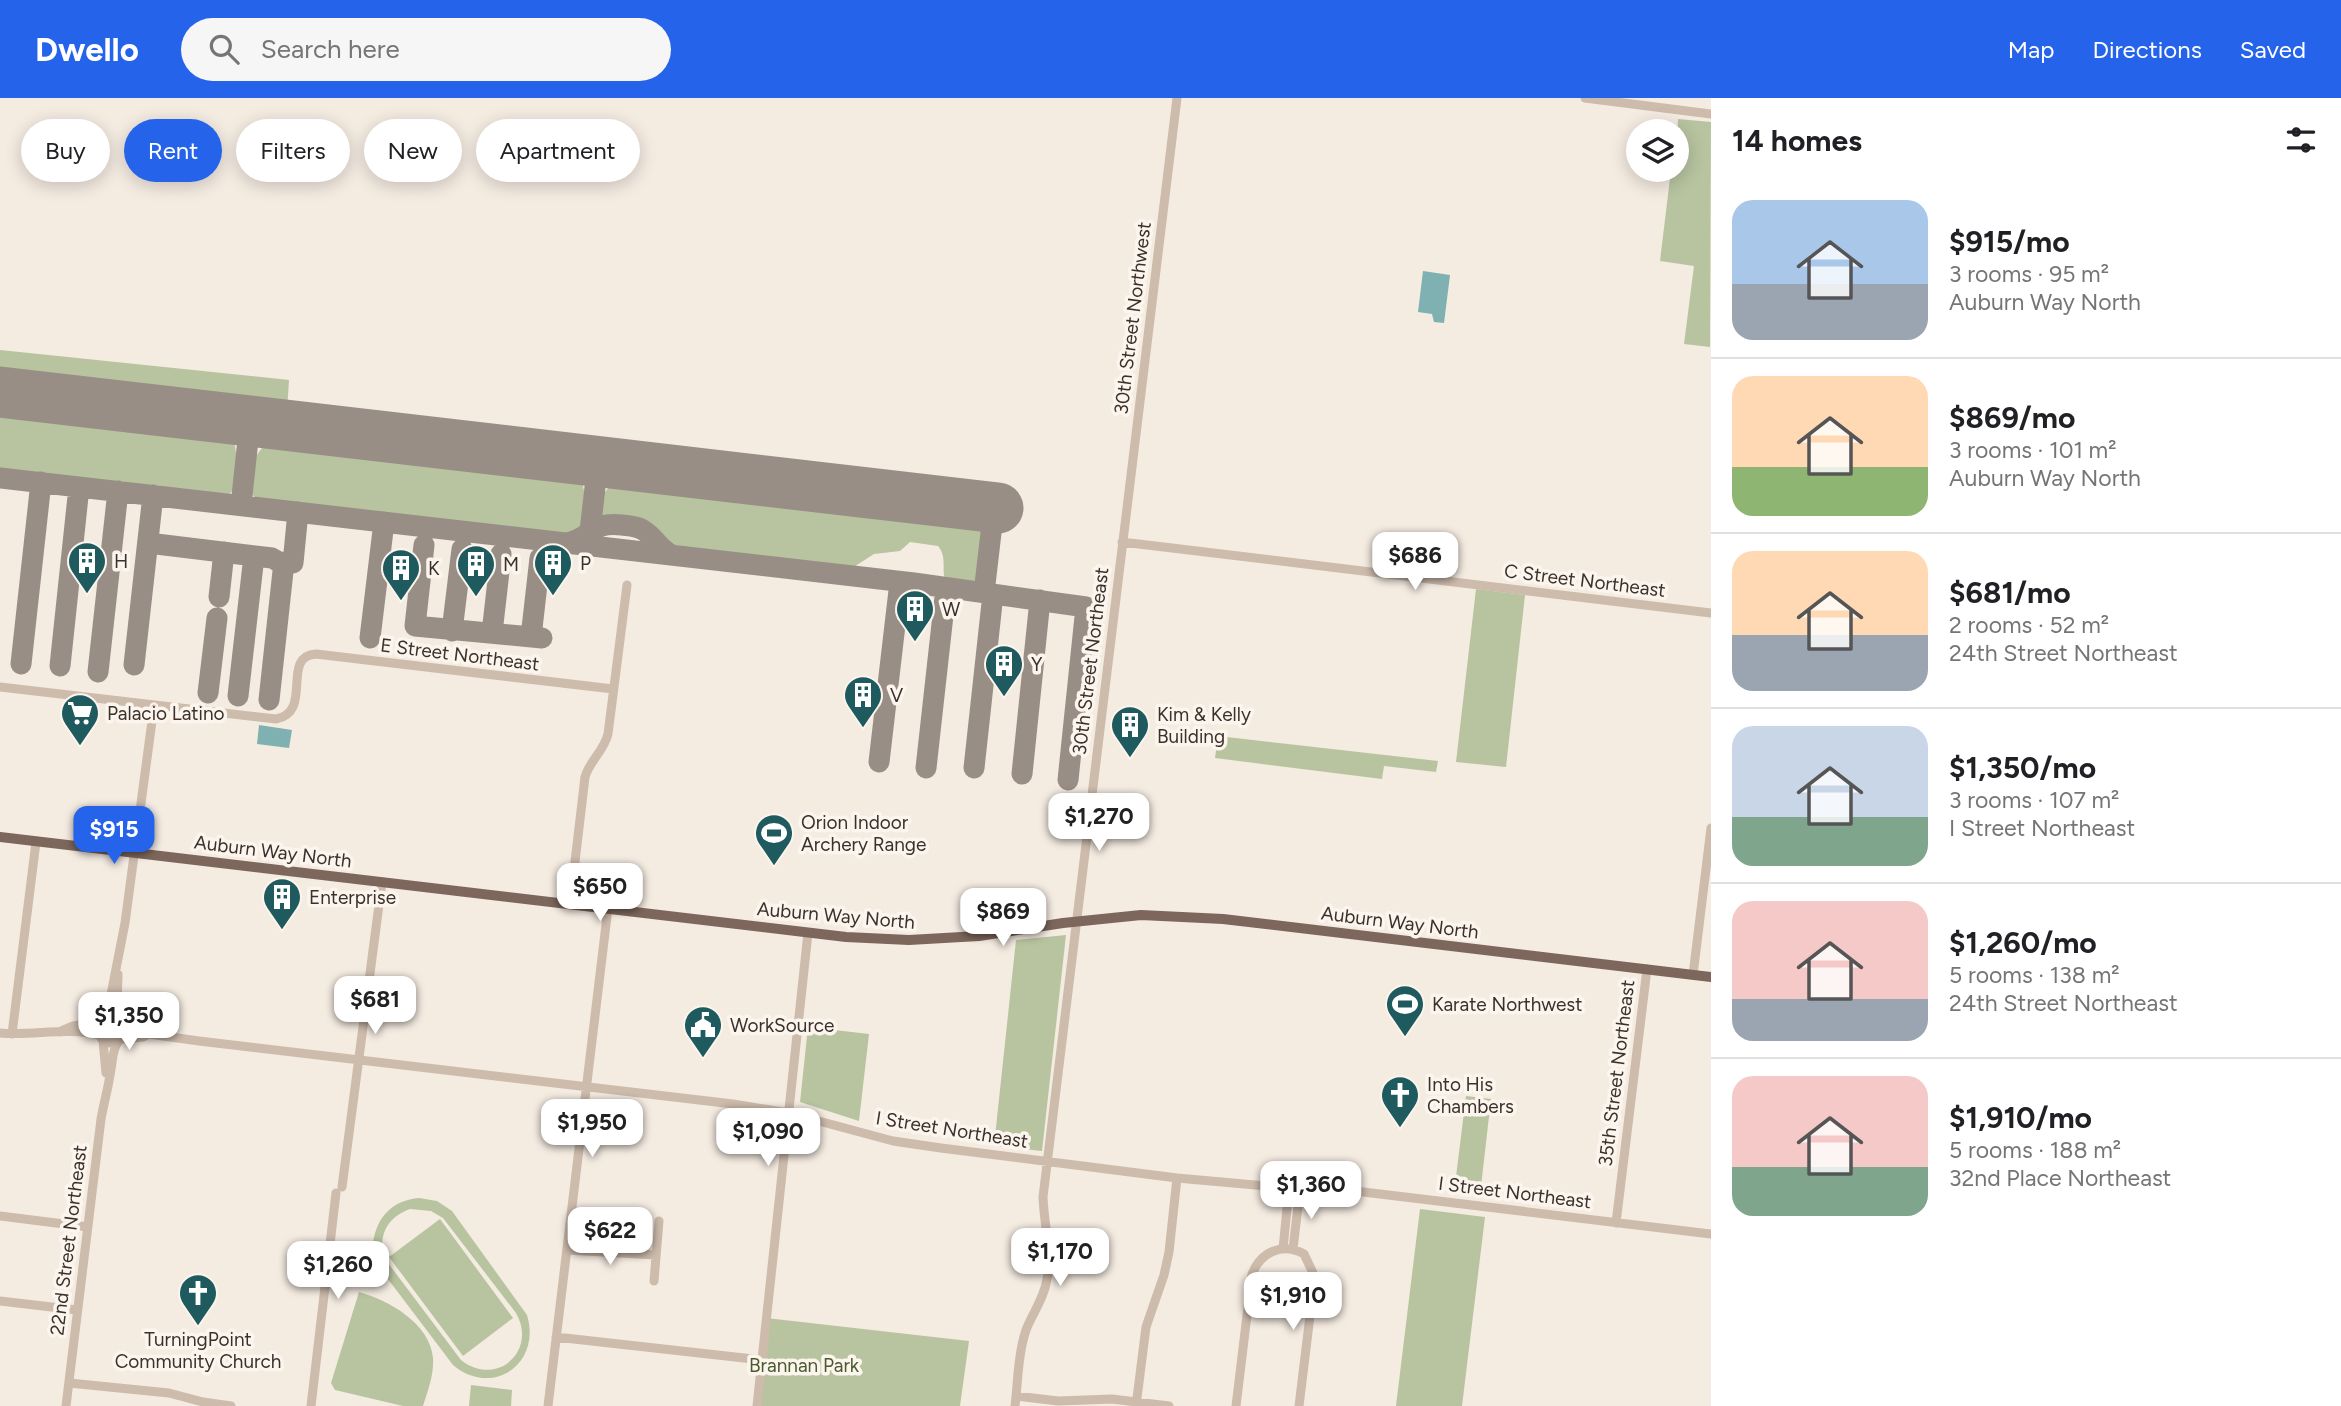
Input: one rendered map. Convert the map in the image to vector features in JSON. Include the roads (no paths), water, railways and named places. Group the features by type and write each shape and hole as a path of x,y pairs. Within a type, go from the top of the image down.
{"main road":[{"name":"Auburn Way North","path":"0,837 808,933 879,939 934,940 1135,915 1189,916 1711,977"}],"street":[{"name":"30th Street Northwest","path":"1122,542 1177,98"},
{"path":"1585,98 1711,114"},
{"name":"C Street Northeast","path":"1122,542 1711,613"},
{"name":"30th Street Northeast","path":"1015,1401 1026,1331 1039,1306 1047,1279 1049,1251 1043,1197 1122,542"},
{"path":"570,904 585,777 589,765 606,741 627,585"},
{"name":"E Street Northeast","path":"154,706 267,719 286,716 296,699 297,673 303,659 310,654 613,689"},
{"path":"0,687 154,706 117,969 117,1008 123,1032 119,1040"},
{"path":"1693,975 1711,828"},
{"path":"12,1034 36,842"},
{"path":"310,1406 382,882"},
{"path":"548,1406 608,908"},
{"path":"757,1406 808,933"},
{"path":"101,1038 99,1028 104,1021 117,969"},
{"name":"35th Street Northeast","path":"1616,1223 1647,969"},
{"name":"I Street Northeast","path":"59,1032 74,1026 114,1019 149,1034 789,1113 893,1140 1048,1161 1177,1178 1355,1191 1711,1234"},
{"name":"I Street Northeast","path":"0,1033 86,1032 110,1044 149,1034"},
{"name":"22nd Street Northeast","path":"101,1038 108,1078"},
{"name":"22nd Street Northeast","path":"66,1406 101,1119 108,1078 119,1040"},
{"path":"1136,1404 1146,1327 1169,1252 1177,1178"},
{"path":"1288,1249 1289,1188"},
{"path":"1288,1249 1300,1188"},
{"path":"0,1216 88,1227"},
{"path":"653,1281 659,1221"},
{"path":"1236,1406 1252,1274 1263,1256 1269,1252 1288,1249 1304,1254 1313,1280 1299,1406"},
{"path":"567,1250 656,1255"},
{"path":"0,1301 78,1310"},
{"path":"556,1337 762,1360"},
{"path":"69,1382 169,1393 232,1406"},
{"path":"1015,1401 1098,1399 1169,1406"}],"water":[{"path":"1423,271 1450,275 1444,323 1434,322 1432,314 1418,312"},
{"path":"259,725 292,730 289,748 257,744"}],"place":[{"name":"H","path":"87,595"},
{"name":"P","path":"553,597"},
{"name":"M","path":"476,598"},
{"name":"K","path":"401,602"},
{"name":"W","path":"915,643"},
{"name":"Y","path":"1004,698"},
{"name":"V","path":"863,729"},
{"name":"Palacio Latino","path":"80,747"},
{"name":"Kim & Kelly Building","path":"1130,759"},
{"name":"Orion Indoor Archery Range","path":"774,867"},
{"name":"Enterprise","path":"282,931"},
{"name":"Karate Northwest","path":"1405,1038"},
{"name":"WorkSource","path":"703,1059"},
{"name":"Into His Chambers","path":"1400,1129"},
{"name":"TurningPoint Community Church","path":"198,1327"}],"park label":[{"name":"Brannan Park","path":"804,1365"}]}
